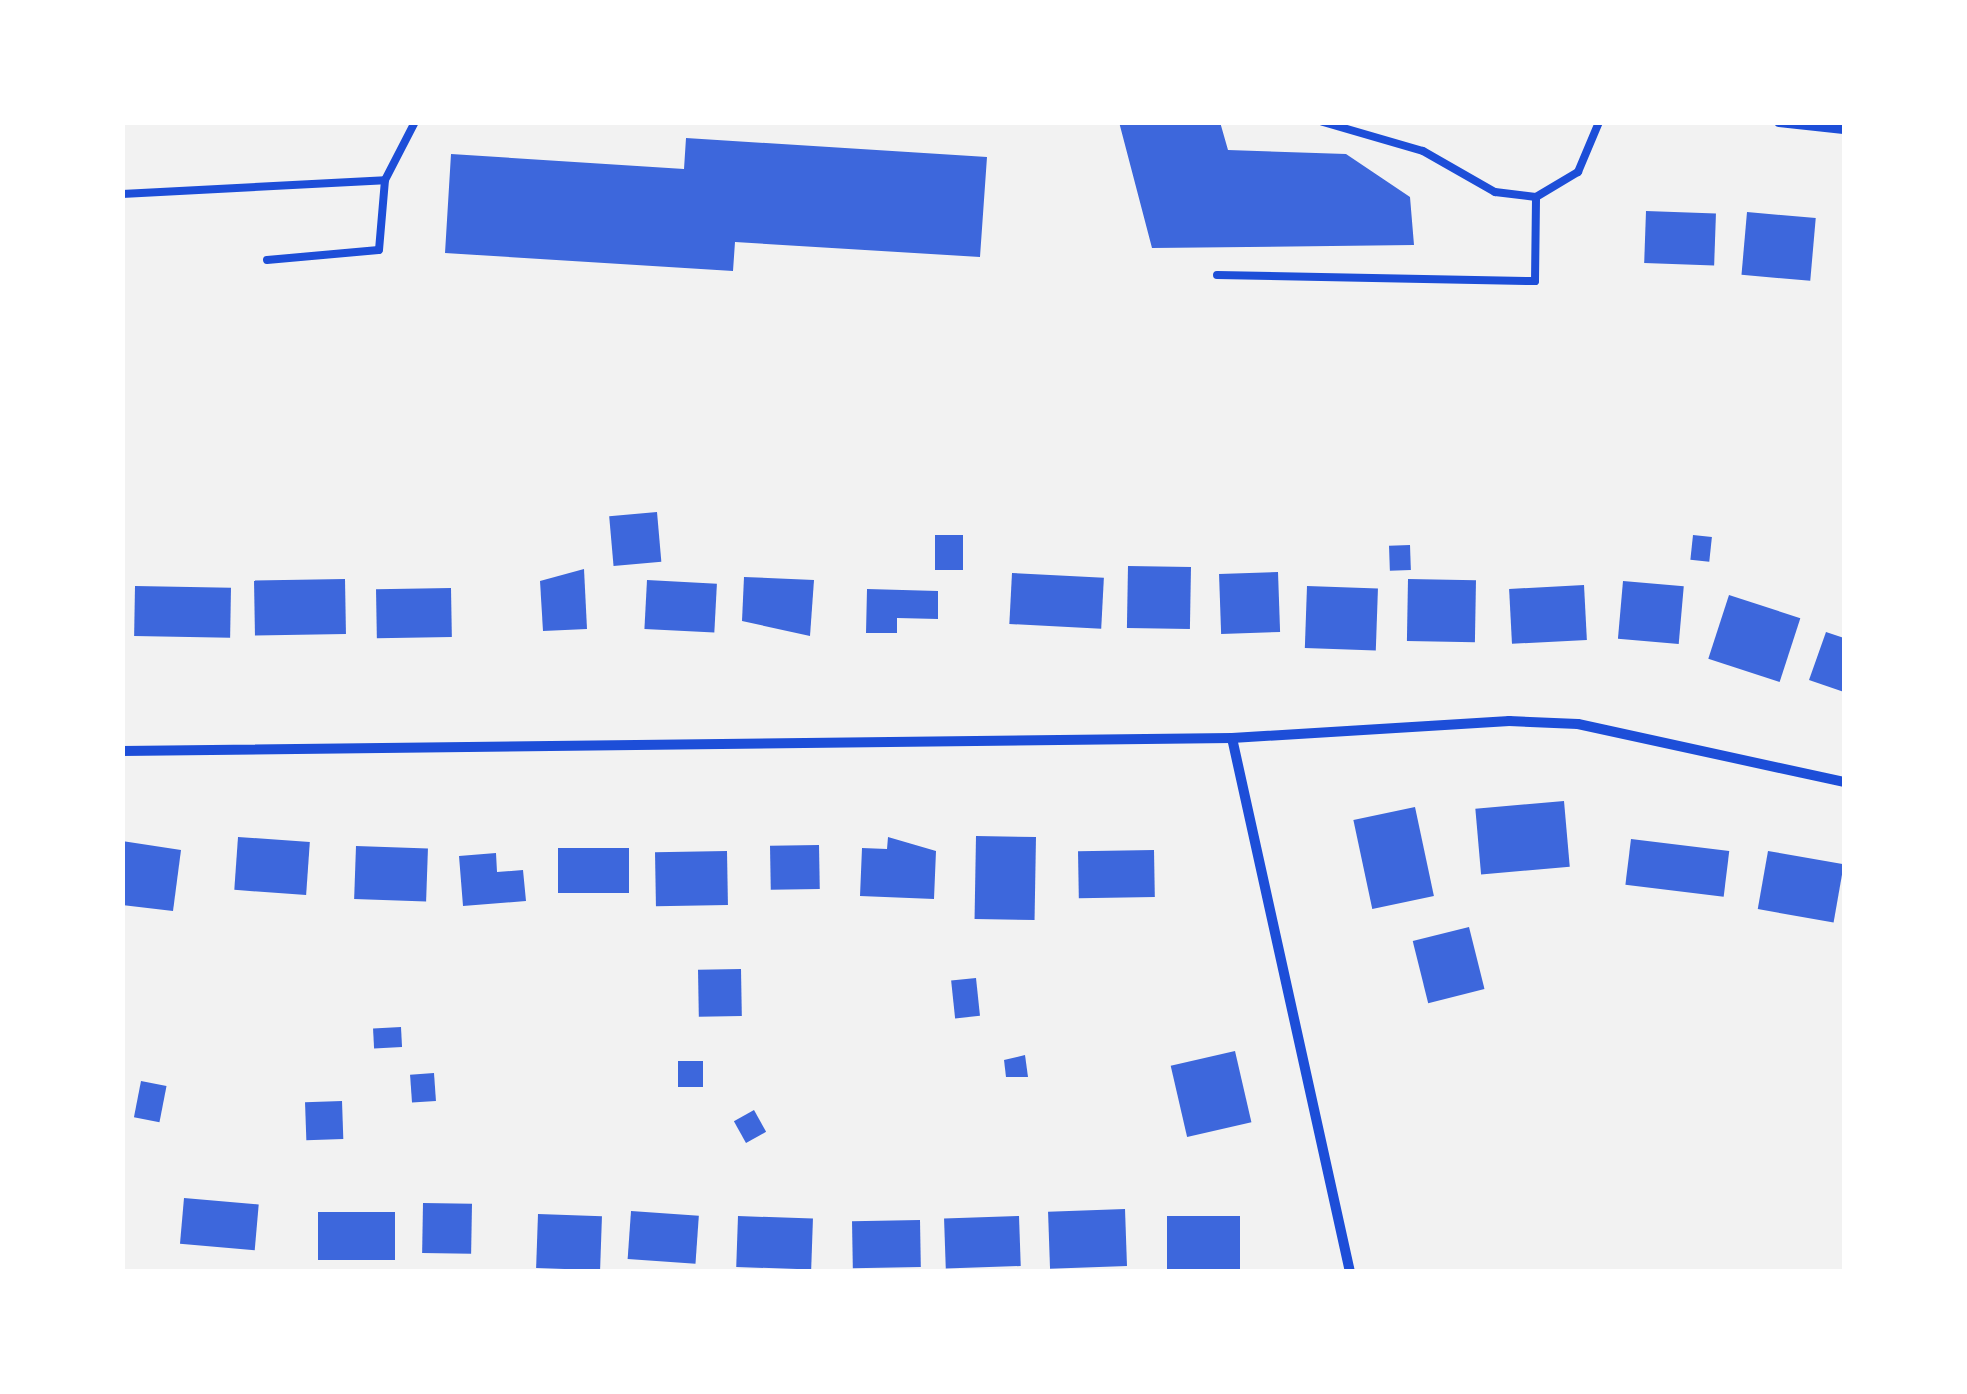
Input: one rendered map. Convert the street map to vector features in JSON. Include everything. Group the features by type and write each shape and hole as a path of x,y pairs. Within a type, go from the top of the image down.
{"street":[{"path":"1780,122 1844,129"},
{"path":"122,750 1232,738 1578,724 1844,782"},
{"path":"1232,738 1350,1272"}],"lane":[{"path":"267,260 379,250 385,180 415,122"},
{"path":"1323,122 1423,151 1495,192 1536,198 1578,172 1599,122"},
{"path":"122,194 385,180"},
{"path":"1217,275 1535,281 1536,198"}],"building":[{"path":"1119,122 1220,122 1228,150 1346,154 1410,197 1414,245 1152,248"},
{"path":"686,138 987,157 980,257 735,242 733,271 445,253 451,154 684,169"},
{"path":"1646,211 1716,213 1714,265 1644,263"},
{"path":"1747,212 1816,218 1810,281 1742,275"},
{"path":"657,512 661,562 614,566 609,516"},
{"path":"935,535 963,535 963,570 935,570"},
{"path":"1693,535 1712,537 1709,562 1690,560"},
{"path":"1410,545 1411,570 1390,571 1389,546"},
{"path":"1128,566 1191,567 1190,629 1127,628"},
{"path":"584,569 587,629 543,631 540,581"},
{"path":"1278,572 1280,632 1221,634 1219,574"},
{"path":"1012,573 1104,578 1101,629 1009,624"},
{"path":"744,577 814,580 810,636 742,621"},
{"path":"345,579 346,634 255,636 254,581"},
{"path":"1408,579 1476,580 1475,642 1407,641"},
{"path":"647,580 717,584 714,633 644,629"},
{"path":"1623,581 1684,586 1679,644 1618,639"},
{"path":"1584,585 1587,640 1512,644 1509,589"},
{"path":"135,586 231,588 230,638 134,636"},
{"path":"1307,586 1378,588 1376,650 1305,648"},
{"path":"451,588 452,637 377,638 376,589"},
{"path":"867,589 938,591 938,619 897,618 897,633 866,633"},
{"path":"1729,595 1800,618 1780,682 1708,659"},
{"path":"1826,632 1844,638 1844,692 1809,680"},
{"path":"1564,801 1570,867 1481,875 1475,809"},
{"path":"1415,807 1434,896 1372,909 1353,820"},
{"path":"976,836 1036,837 1035,920 975,919"},
{"path":"238,837 310,842 306,895 234,890"},
{"path":"888,837 936,851 934,899 860,896 862,848 887,849"},
{"path":"1631,839 1729,851 1724,897 1625,885"},
{"path":"122,841 181,850 173,911 122,905"},
{"path":"819,845 820,889 771,890 770,846"},
{"path":"356,846 428,849 426,901 354,899"},
{"path":"558,848 629,848 629,893 558,893"},
{"path":"1154,850 1155,897 1079,898 1078,851"},
{"path":"727,851 728,905 656,906 655,852"},
{"path":"1768,851 1844,864 1834,922 1758,909"},
{"path":"496,853 497,872 523,870 526,901 463,906 459,856"},
{"path":"1469,927 1484,989 1428,1003 1413,941"},
{"path":"741,969 742,1016 699,1017 698,970"},
{"path":"976,978 980,1016 955,1018 951,981"},
{"path":"401,1027 402,1047 374,1048 373,1028"},
{"path":"1235,1051 1251,1122 1187,1137 1171,1066"},
{"path":"1025,1055 1028,1077 1006,1077 1004,1060"},
{"path":"678,1061 703,1061 703,1087 678,1087"},
{"path":"434,1073 436,1101 412,1103 410,1075"},
{"path":"141,1081 167,1086 159,1122 134,1117"},
{"path":"342,1101 343,1139 306,1140 305,1102"},
{"path":"754,1110 766,1132 746,1143 734,1121"},
{"path":"184,1198 259,1205 255,1250 180,1244"},
{"path":"423,1203 472,1204 471,1254 422,1253"},
{"path":"1125,1209 1127,1266 1050,1269 1048,1212"},
{"path":"631,1211 699,1216 695,1264 628,1259"},
{"path":"318,1212 395,1212 395,1260 318,1260"},
{"path":"538,1214 602,1216 600,1270 536,1268"},
{"path":"738,1216 813,1219 811,1270 736,1267"},
{"path":"1019,1216 1021,1266 946,1269 944,1219"},
{"path":"1167,1216 1240,1216 1240,1272 1167,1272"},
{"path":"920,1220 921,1267 853,1268 852,1221"}]}
